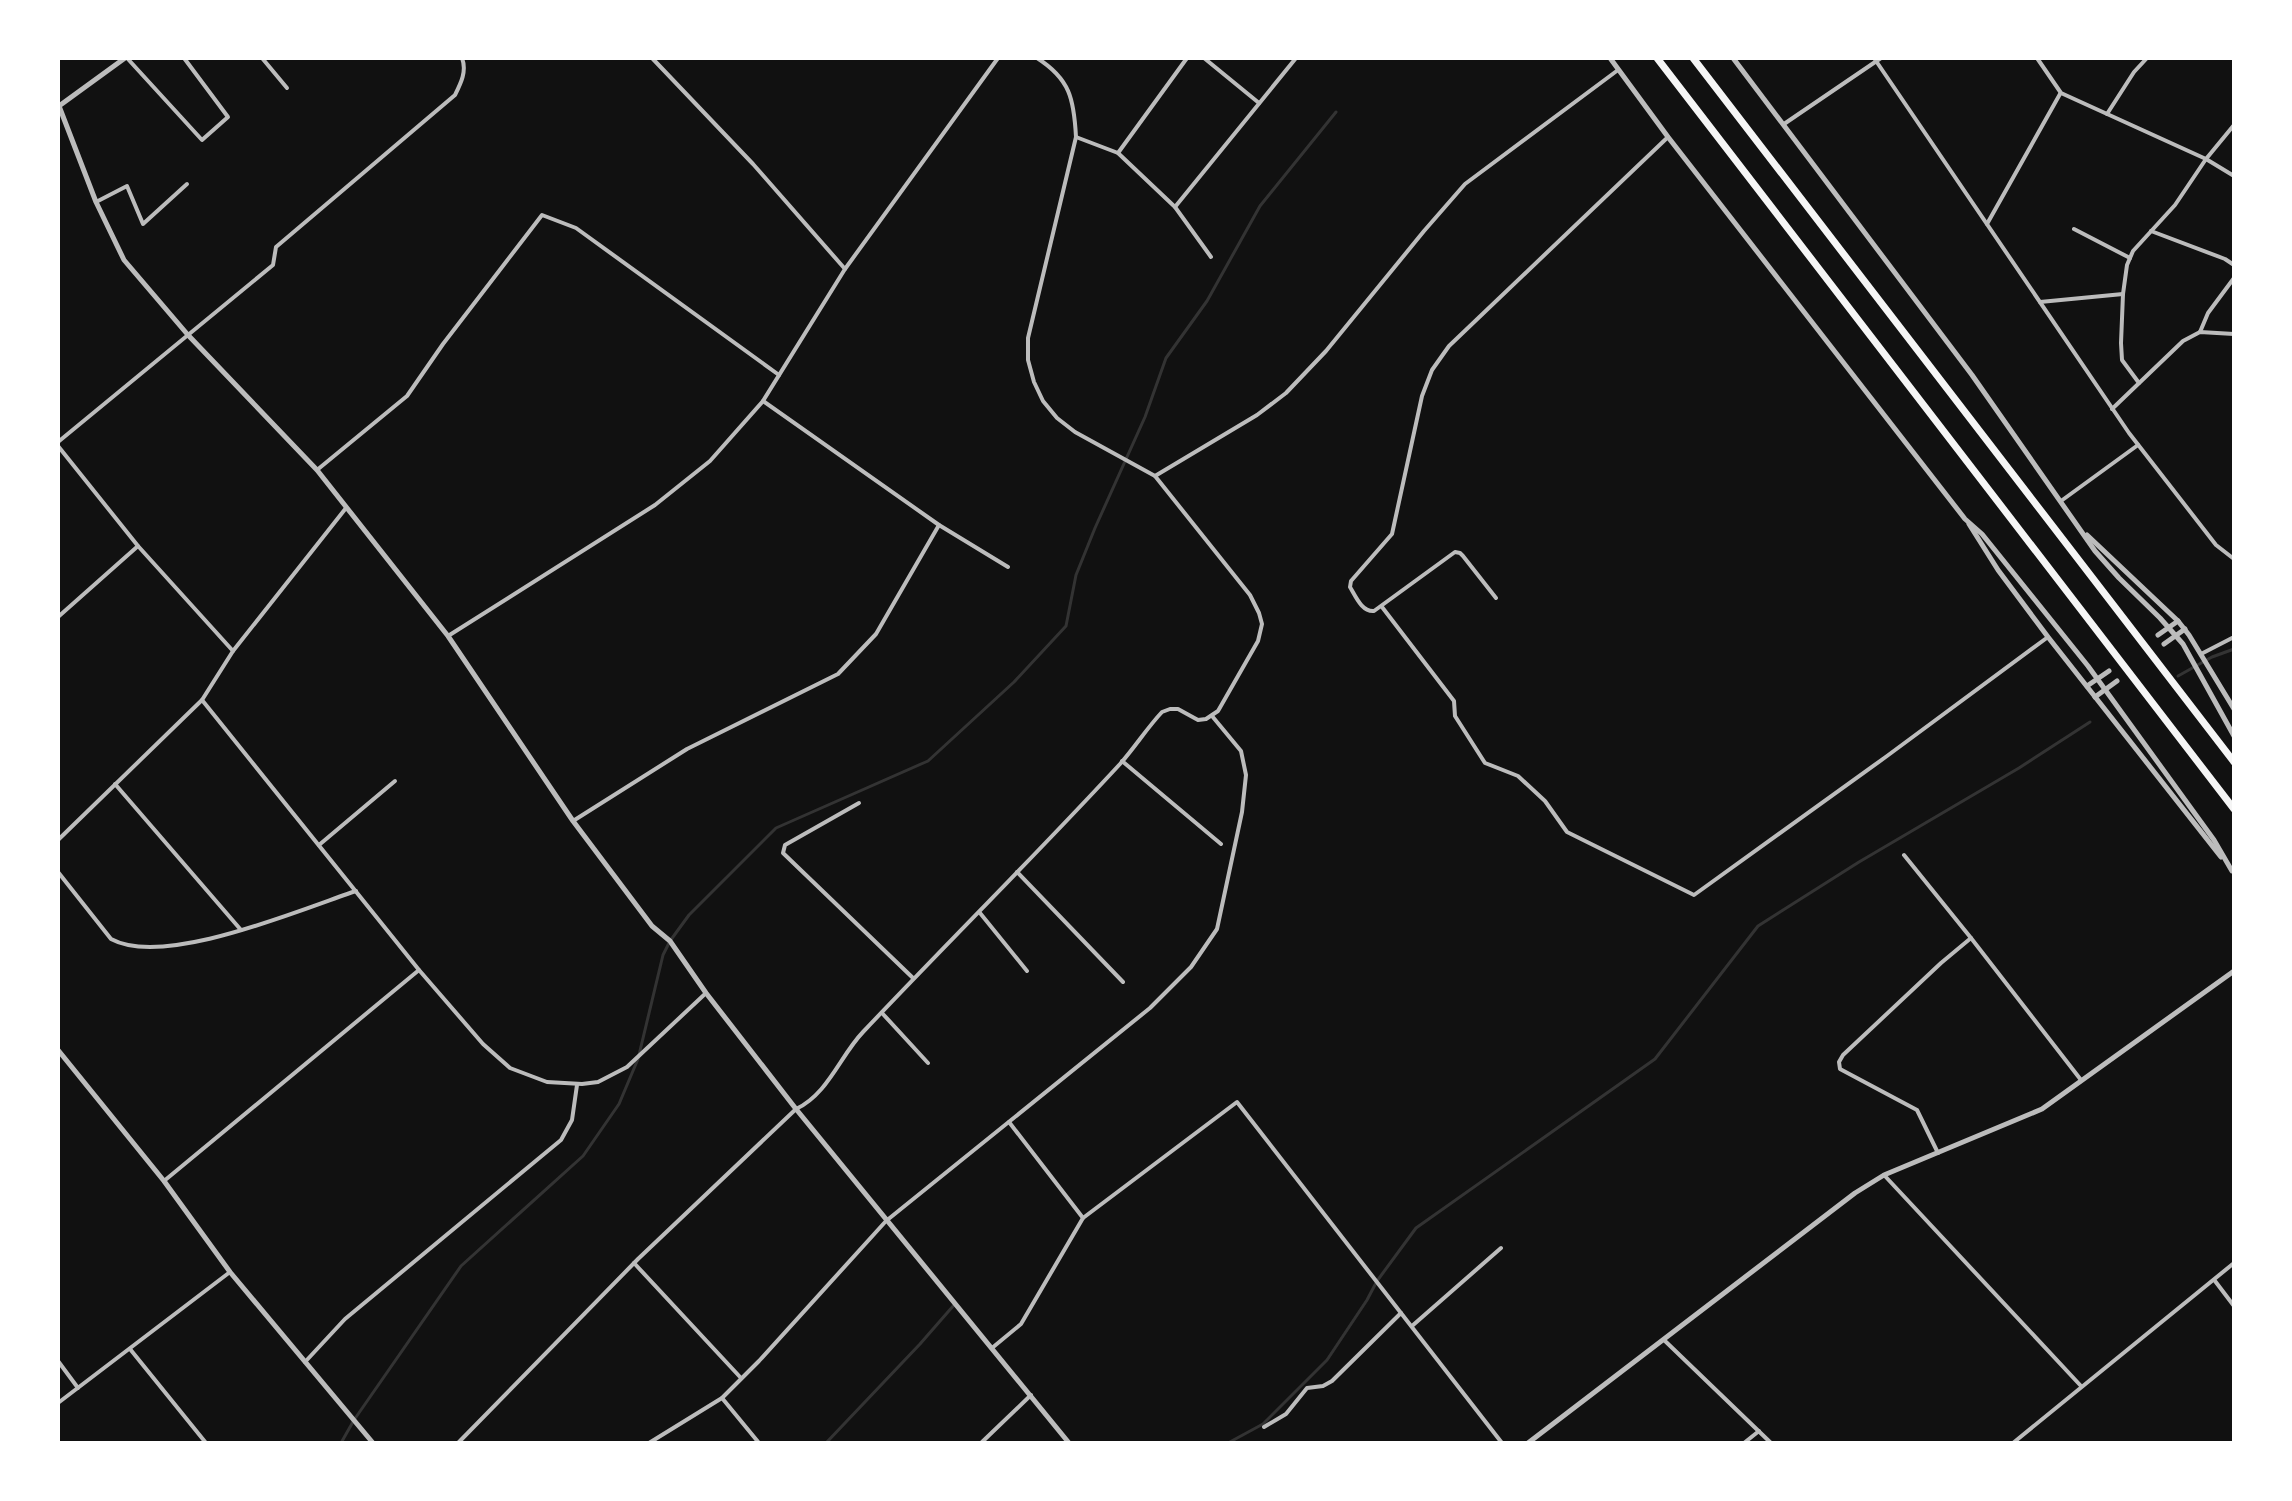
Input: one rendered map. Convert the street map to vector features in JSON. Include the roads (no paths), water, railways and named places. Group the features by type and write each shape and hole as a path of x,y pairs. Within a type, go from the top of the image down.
{"highway":[{"path":"1657,58 2234,809"},
{"path":"1693,58 2234,762"}],"street":[{"path":"184,58 228,117 202,140 126,58 59,106 96,202 124,260 188,335 317,470 448,636 573,821 652,926 670,941 796,1109 1069,1443"},
{"path":"262,58 287,88"},
{"path":"233,651 138,546 58,444 273,265 276,247 455,95 463,79 462,58"},
{"path":"652,58 753,164 845,269"},
{"path":"448,636 655,505 710,461 763,401 845,269 998,58"},
{"path":"458,1443 634,1263 796,1109 815,1097 860,1035 980,913 1122,761 1162,712 1178,709 1198,720 1218,711 1258,641 1262,624 1250,595 1155,476 1075,432 1057,418 1038,391 1028,360 1028,338 1076,137 1075,111 1064,80 1037,58"},
{"path":"1118,153 1187,58"},
{"path":"1204,58 1259,103"},
{"path":"1175,207 1296,58"},
{"path":"1610,58 1965,519 2048,637 2233,872"},
{"path":"1733,58 1972,375 2095,551 2183,644 2234,736"},
{"path":"2037,58 2061,93 2206,159 2234,176"},
{"path":"2107,114 2134,72 2147,58"},
{"path":"1784,124 1877,59 2112,409 2216,545 2234,558"},
{"path":"1155,476 1257,415 1286,393 1326,351 1465,184 1618,70"},
{"path":"1987,224 2061,93"},
{"path":"2139,383 2122,360 2123,294 2127,265 2133,251 2175,205 2234,125"},
{"path":"1076,137 1118,153 1175,207 1211,257"},
{"path":"1496,598 1463,556 1455,552 1374,611 1364,608 1350,587 1351,581 1392,534 1422,396 1432,370 1449,346 1668,137"},
{"path":"96,202 127,186 143,224 187,184"},
{"path":"317,470 407,396 542,215 576,228 779,375"},
{"path":"2074,229 2130,258"},
{"path":"2151,231 2234,265"},
{"path":"2200,332 2208,313 2234,278"},
{"path":"2040,302 2123,294"},
{"path":"2112,409 2183,341 2200,332 2234,334"},
{"path":"763,401 939,525 1008,567"},
{"path":"2061,501 2138,445"},
{"path":"58,840 202,700 233,651 346,508"},
{"path":"1965,519 1982,534 2098,679 2214,840 2233,872"},
{"path":"573,821 687,749 838,674 876,634 939,525"},
{"path":"2078,526 2185,629 2234,709"},
{"path":"58,617 138,546"},
{"path":"1382,607 1454,701 1455,716 1485,763 1518,776 1545,801 1567,832 1694,895 2048,637"},
{"path":"2158,635 2178,621"},
{"path":"2164,644 2185,629"},
{"path":"2201,654 2234,637"},
{"path":"2087,686 2109,671"},
{"path":"2095,697 2117,681"},
{"path":"202,700 419,970 483,1044 510,1068 547,1082 598,1082 627,1067 706,993"},
{"path":"649,1443 722,1398 886,1221 1150,1008 1191,967 1217,929 1242,812 1246,775 1241,751 1212,716"},
{"path":"1122,761 1221,844"},
{"path":"319,845 395,781"},
{"path":"115,784 241,930"},
{"path":"859,803 785,845 783,853 913,979"},
{"path":"1904,855 2081,1080"},
{"path":"58,872 111,939 123,946 171,946 201,942 356,891"},
{"path":"1017,872 1123,982"},
{"path":"980,913 1027,971"},
{"path":"1938,1153 1917,1110 1840,1069 1839,1062 1971,938"},
{"path":"164,1181 419,970"},
{"path":"1528,1443 1824,1215 1884,1175 2042,1109 2234,971"},
{"path":"882,1013 928,1063"},
{"path":"59,1052 164,1181 230,1272 373,1443"},
{"path":"305,1362 345,1319 561,1140 572,1120 577,1084"},
{"path":"992,1348 1021,1324 1083,1218 1237,1102 1502,1443"},
{"path":"1009,1122 1083,1218"},
{"path":"1884,1175 2081,1386"},
{"path":"1412,1326 1501,1248"},
{"path":"634,1263 741,1378"},
{"path":"2013,1443 2234,1263"},
{"path":"58,1403 230,1272"},
{"path":"2215,1281 2234,1306"},
{"path":"1264,1427 1286,1414 1307,1388 1332,1381 1401,1313"},
{"path":"1664,1340 1771,1443"},
{"path":"130,1349 206,1443"},
{"path":"58,1361 78,1388"},
{"path":"981,1443 1031,1395"},
{"path":"722,1398 759,1443"},
{"path":"1744,1443 1759,1431"}],"waterway":[{"path":"341,1443 461,1266 583,1156 619,1104 638,1059 663,955 689,915 776,828 928,761 1014,682 1066,626 1076,575 1145,417 1166,358 1207,301 1260,206 1336,112"},
{"path":"2178,676 2234,649"},
{"path":"1228,1443 1263,1424 1327,1360 1377,1281 1416,1228 1655,1059 1758,926 2090,722"},
{"path":"826,1443 954,1305"}]}
